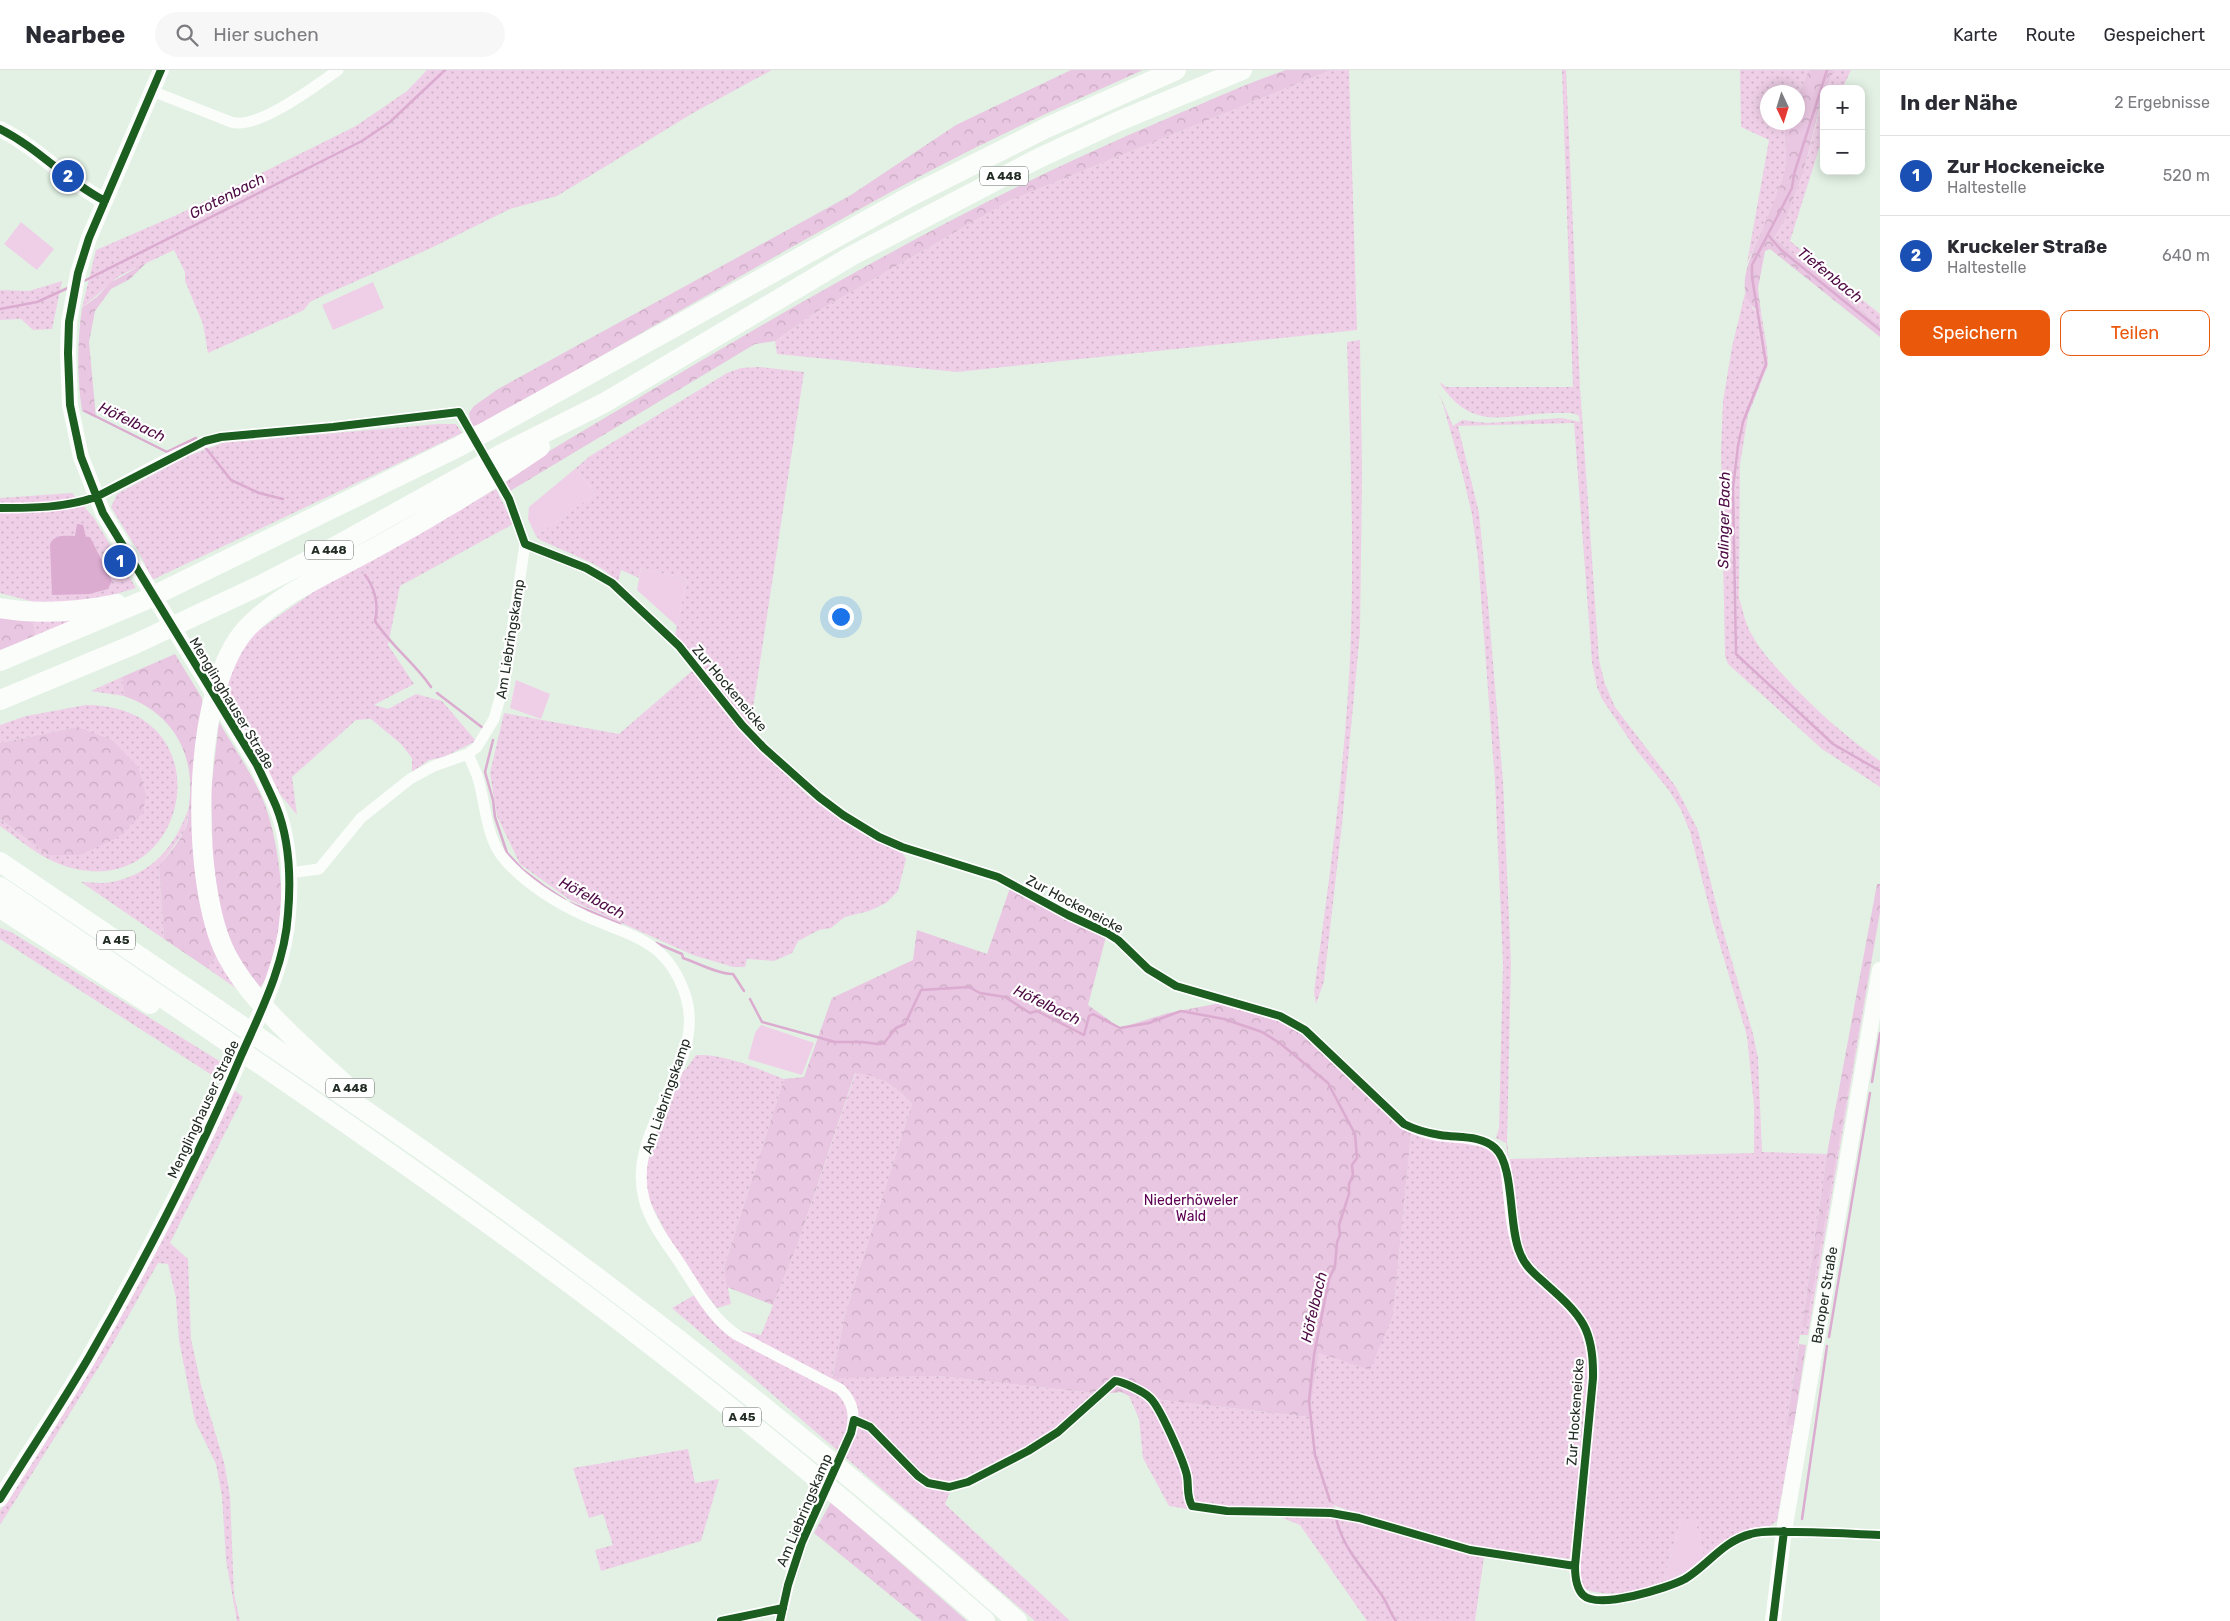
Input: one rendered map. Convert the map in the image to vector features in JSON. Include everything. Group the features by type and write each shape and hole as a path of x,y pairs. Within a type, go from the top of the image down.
{"highway":[{"name":"A 448","path":"142,598 205,570 460,446 926,188 1046,128 1176,70"},
{"name":"A 448","path":"0,700 96,662 182,623 477,478 845,259 891,234 1062,147 1242,70"},
{"name":"A 448","path":"423,1151 340,1079 261,1004 226,955 207,895 202,838 203,764 208,727 224,668 246,629 284,599 402,533 477,478"},
{"path":"0,608 25,612 56,613 93,609 142,598"},
{"path":"0,661 67,634 142,598"},
{"name":"A 45","path":"0,862 423,1151 572,1260 718,1371 913,1531 1017,1621"},
{"name":"A 45","path":"0,887 222,1044 266,1068 428,1181 588,1297 782,1450 985,1621"},
{"path":"0,908 79,961 222,1044"}],"street":[{"name":"Menglinghauser Straße","path":"0,1499 88,1359 186,1176 226,1091 271,986 281,954 288,915 289,873 286,846 276,807 257,765 135,568 96,497 82,456 70,405 69,322 77,277 89,238 161,70"},
{"path":"152,91 231,122 242,124 255,120 304,95 338,70"},
{"path":"0,129 20,139 81,187 105,201"},
{"path":"96,497 178,454 221,437 342,426 459,412 509,498 525,544"},
{"name":"Am Liebringskamp","path":"289,873 318,869 362,818 404,784 434,766 468,754 486,736 500,703 525,544"},
{"name":"Zur Hockeneicke","path":"525,544 586,568 612,582 679,646 742,725 764,748 819,797 879,837 922,855 968,867 998,878 1118,940 1148,969 1176,986 1288,1020 1310,1035 1404,1124 1423,1132 1477,1139 1494,1146 1503,1156 1505,1164 1515,1236 1520,1255 1531,1270 1564,1300 1581,1319 1592,1348 1593,1378 1576,1566 1578,1587 1583,1595 1592,1600 1618,1599 1676,1583 1696,1571 1714,1554 1738,1539 1758,1532 1784,1531 1880,1535"},
{"name":"Am Liebringskamp","path":"468,754 477,775 495,845 503,858 518,874 556,901 646,941 660,951 670,963 686,998 689,1027 684,1053 649,1136 644,1155 641,1182 646,1204 671,1250 724,1325 737,1335 840,1389 848,1399 853,1411 854,1420 850,1433 794,1563 783,1608 721,1621"},
{"name":"Baroper Straße","path":"1773,1621 1784,1531 1880,970"}],"shaded area":[{"path":"427,70 772,70 693,113 557,196 510,209 431,248 320,297 310,302 304,310 208,353 203,324 185,281 185,272 174,250 119,276 82,308 96,250 179,214 356,126 407,91"},
{"path":"1331,70 1349,70 1357,330 957,372 777,354 775,341 813,314 1011,200"},
{"path":"1562,70 1566,70 1580,387 1599,660 1605,684 1615,707 1676,787 1698,830 1720,920 1753,1034 1758,1058 1762,1152 1827,1154 1802,1325 1806,1327 1880,912 1808,1335 1800,1335 1786,1426 1794,1425 1777,1521 1770,1526 1760,1527 1704,1559 1696,1523 1681,1519 1663,1583 1624,1593 1594,1592 1584,1589 1579,1580 1599,1360 1590,1327 1580,1309 1525,1256 1516,1231 1506,1143 1496,1138 1499,1128 1503,963 1495,782 1478,558 1472,514 1462,472 1442,401 1436,390 1442,400 1453,426 1462,420 1487,423 1562,418 1580,422 1579,416 1570,413 1509,417 1479,415 1452,399 1439,382 1447,387 1573,387","holes":["1574,423 1592,662 1597,687 1602,699 1637,751 1668,789 1681,810 1690,832 1713,922 1747,1036 1754,1106 1754,1153 1509,1159 1507,1142 1511,963 1503,782 1479,513 1458,426"]},
{"path":"1740,70 1809,70 1802,85 1760,85 1760,130 1785,130 1786,164 1773,205 1747,263 1769,140 1741,127"},
{"path":"1834,70 1851,70 1844,85 1828,85"},
{"path":"1820,108 1820,146 1790,241 1880,314 1880,326 1774,238 1787,216 1804,170"},
{"path":"21,222 54,249 37,270 4,244"},
{"path":"62,281 52,329 33,330 21,319 0,320 0,290 29,291"},
{"path":"373,282 384,308 333,330 322,305"},
{"path":"1745,293 1753,309 1761,313 1768,365 1748,415 1740,464 1739,598 1750,631 1771,662 1796,689 1842,732 1880,761 1880,787 1822,749 1728,664 1725,656 1721,452 1723,401 1732,347"},
{"path":"1360,340 1362,475 1360,632 1342,824 1324,981 1316,1004 1314,992 1337,813 1349,679 1352,561 1347,342"},
{"path":"760,367 804,372 750,728 675,635 687,579 641,568 639,578 621,570 618,582 592,563 540,540 536,536 595,494 576,468 590,456 727,373 741,368"},
{"path":"456,424 462,433 152,580 141,556 111,507 117,494 188,456 223,443"},
{"path":"576,468 595,494 536,536 528,519 529,507"},
{"path":"496,489 513,524 400,586 388,645 414,684 374,705 388,709 416,694 442,701 476,741 444,757 429,760 412,772 412,758 401,744 371,719 356,720 292,777 297,815 279,793 227,706 228,674 253,634 319,588"},
{"path":"72,493 94,518 136,588 89,602 38,603 0,593 0,498"},
{"path":"77,524 83,525 86,537 90,537 112,581 108,589 89,594 52,595 50,544 57,537 75,536"},
{"path":"641,568 687,579 677,626 637,590"},
{"path":"96,612 36,637 32,616"},
{"path":"692,671 741,732 806,794 844,822 903,854 906,859 898,891 886,903 869,911 845,917 831,928 819,930 798,941 792,953 774,961 747,959 745,967 733,967 693,955 570,900 520,864 497,816 490,773 504,713 619,734"},
{"path":"122,677 124,696 91,691"},
{"path":"516,680 550,694 541,719 510,708"},
{"path":"86,705 131,713 160,735 175,766 176,800 165,832 143,857 110,870 68,867 59,864 32,850 0,826 0,819 48,855 77,727 0,743 0,725 26,716"},
{"path":"189,807 184,832 159,866 164,939 81,882 112,882 127,878 151,865 170,845 184,821"},
{"path":"0,928 11,932 221,1062 215,1077 0,939"},
{"path":"220,952 247,996 207,968"},
{"path":"761,1025 814,1043 802,1075 748,1059 755,1033"},
{"path":"696,1055 730,1059 784,1079 724,1268 731,1304 717,1308 698,1284 667,1235 647,1196 646,1170 652,1142 679,1074 686,1069"},
{"path":"856,1072 872,1075 887,1082 912,1104 845,1315 832,1377 938,1376 1102,1394 1058,1435 1018,1458 951,1490 945,1504 1070,1621 1035,1621 672,1308 696,1294 722,1327 761,1335 798,1243"},
{"path":"234,1090 243,1097 170,1243 188,1259 191,1339 201,1385 224,1462 230,1496 234,1594 240,1621 237,1621 226,1560 222,1496 216,1464 195,1421 179,1340 176,1298 168,1264 158,1263 107,1354 0,1525 0,1511 93,1365"},
{"path":"1411,1133 1457,1139 1490,1149 1500,1161 1512,1245 1573,1314 1587,1339 1591,1370 1571,1559 1488,1549 1377,1520 1333,1505 1339,1516 1484,1557 1475,1621 1367,1621 1300,1525 1275,1515 1231,1516 1169,1506 1143,1458 1139,1419 1129,1396 1309,1417 1319,1353 1393,1315"},
{"path":"688,1449 695,1483 719,1479 701,1541 601,1571 595,1550 613,1545 603,1514 589,1518 573,1468"},
{"path":"1681,1519 1696,1522 1704,1559 1690,1570 1663,1583"}],"green space":[{"path":"1071,70 1143,70 954,158 816,233 483,423 471,427 469,413 474,406 498,389 851,195 956,125"},
{"path":"1286,70 1331,70 1011,200 813,314 775,341 755,344 510,491 504,478 747,334 912,241 1080,157 1226,93"},
{"path":"1809,70 1834,70 1828,85 1820,85 1820,105 1804,170 1787,216 1774,238 1880,326 1880,337 1770,249 1765,251 1758,288 1761,313 1751,305 1746,295 1746,271 1750,258 1776,196 1785,169 1785,130 1805,130 1805,85 1802,85"},
{"path":"147,262 130,279 111,289 95,311 89,342 96,418 82,411 80,398 78,360 82,308 98,296 110,283"},
{"path":"0,612 32,616 36,637 0,650"},
{"path":"175,654 202,698 220,952 207,968 164,939 159,866 179,841 188,822 189,769 178,738 168,725 156,713 141,703 124,696 122,677"},
{"path":"219,722 261,795 274,835 278,858 281,906 277,951 271,970 259,989 240,965 214,899 211,790"},
{"path":"77,727 112,740 138,767 146,795 143,813 117,838 79,855 48,855 0,819 0,743"},
{"path":"1877,884 1880,884 1880,912 1806,1328 1802,1326 1827,1154"},
{"name":"Niederhöweler Wald","path":"1010,888 1107,933 1088,1005 1120,1028 1168,1013 1226,1002 1288,1020 1411,1133 1393,1315 1370,1370 1319,1353 1309,1417 1129,1396 1121,1392 1102,1394 938,1376 832,1378 845,1315 912,1104 887,1082 864,1074 855,1073 798,1243 773,1305 727,1287 724,1268 784,1079 804,1077 832,998 913,960 917,930 987,954"},
{"path":"1799,1344 1806,1345 1794,1425 1786,1426"},
{"path":"831,1502 967,1621 922,1621 814,1533"}],"waterway":[{"name":"Grotenbach","path":"84,281 362,141 390,122 445,70"},
{"name":"Salinger Bach","path":"1827,70 1794,174 1792,188 1752,265 1752,277 1766,364 1743,422 1733,488 1736,654 1833,744 1880,771"},
{"name":"Tiefenbach","path":"1768,235 1781,250 1880,330"},
{"name":"Grotenbach","path":"0,309 37,302 70,287"},
{"name":"Höfelbach","path":"85,411 167,452 196,438"},
{"name":"Höfelbach","path":"205,447 231,480 259,493 283,499"},
{"name":"Höfelbach","path":"365,575 375,597 377,609 375,621 431,687"},
{"name":"Höfelbach","path":"437,693 483,728"},
{"name":"Höfelbach","path":"493,740 485,772 493,800 495,817 507,853 523,870 565,900"},
{"name":"Höfelbach","path":"570,903 620,924"},
{"name":"Höfelbach","path":"656,943 682,954 683,958 715,971 733,974 744,991"},
{"name":"Höfelbach","path":"750,999 762,1022 835,1042 878,1044 884,1043 896,1028 905,1024 921,990 969,987 980,993 1005,997 1030,1013 1037,1011 1084,1035 1089,1016 1093,1014 1120,1028 1149,1023 1181,1011 1224,1019 1262,1032 1281,1044 1328,1083 1355,1134 1357,1158 1352,1165 1353,1175 1349,1184 1349,1194 1339,1225 1340,1235 1337,1242 1335,1266 1329,1279 1314,1355 1309,1401 1315,1455 1330,1501"},
{"path":"1872,1082 1880,1033"},
{"path":"1829,1337 1870,1093"},
{"path":"1802,1519 1827,1346"},
{"name":"Höfelbach","path":"1336,1517 1339,1529 1349,1550 1383,1597 1396,1621"}],"cycle path":[{"path":"0,1499 89,1357 170,1209 207,1133 264,1004 277,969 286,933 289,901 288,859 284,831 276,806 257,765 103,513 81,457 70,405 69,322 78,273 89,238 161,70"},
{"path":"0,129 28,146 78,184 105,201"},
{"path":"0,508 36,507 84,501 96,497 205,441 221,437 333,427 459,412 509,499 525,544 586,568 612,583 679,646 742,725 764,748 819,797 843,815 879,837 902,847 998,877 1068,915 1107,933 1118,940 1148,969 1176,986 1280,1016 1305,1030 1404,1124 1417,1130 1431,1133 1476,1139 1495,1148 1506,1168 1516,1241 1522,1258 1531,1270 1577,1315 1584,1325 1591,1347 1593,1378 1575,1566 1577,1585 1583,1595 1591,1599 1617,1599 1649,1592 1676,1583 1685,1579 1732,1542 1741,1537 1756,1533 1817,1532 1880,1535"},
{"path":"780,1621 788,1585 802,1542 851,1433 854,1420 870,1427 918,1476 928,1483 949,1487 968,1482 1028,1451 1058,1432 1115,1381 1128,1385 1146,1395 1159,1410 1185,1469 1192,1506 1227,1511 1331,1513 1359,1518 1470,1550 1575,1566"},
{"path":"1773,1621 1784,1531"},
{"path":"721,1621 783,1608"}],"place":[{"name":"Kruckeler Straße","path":"68,176"},
{"name":"Zur Hockeneicke","path":"120,561"}]}
